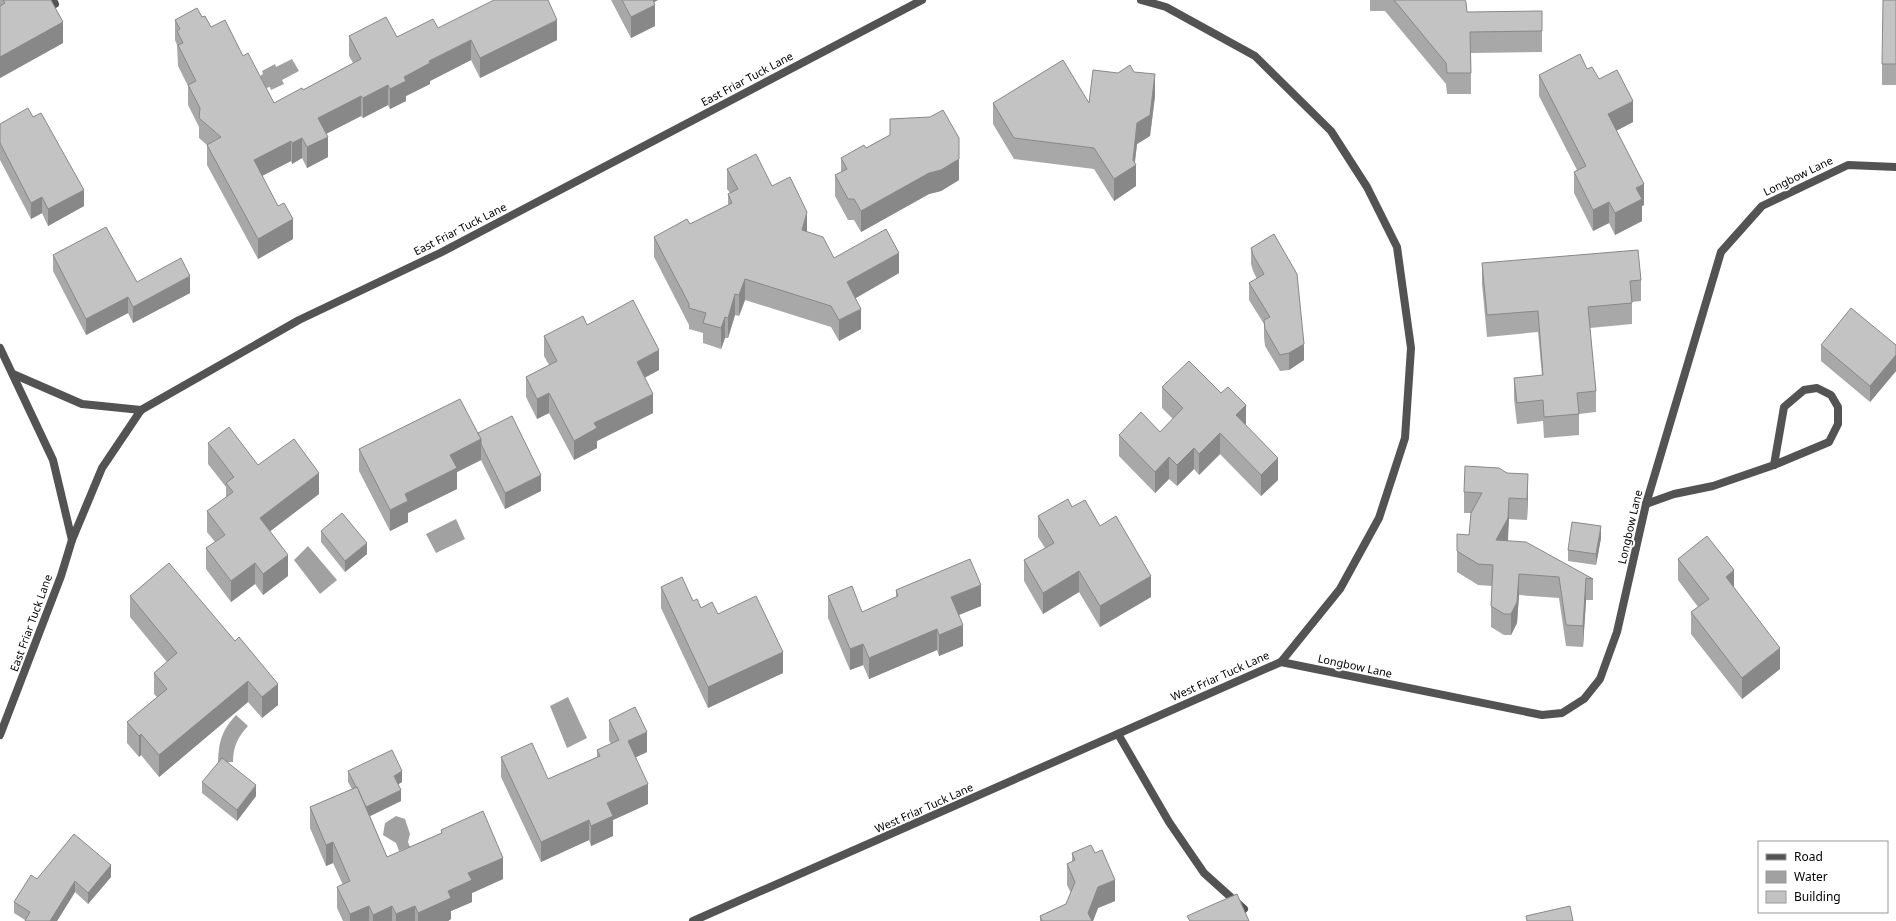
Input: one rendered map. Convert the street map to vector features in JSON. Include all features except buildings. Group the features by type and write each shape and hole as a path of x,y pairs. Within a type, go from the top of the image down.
{"street":[{"name":"East Friar Tuck Lane","path":"0,736 61,576 72,540 102,468 141,410 299,320 440,253 922,0"},
{"name":"West Friar Tuck Lane","path":"693,921 1281,662 1340,589 1379,518 1405,438 1411,348 1397,247 1367,187 1331,131 1255,56 1166,6 1141,0"},
{"name":"Longbow Lane","path":"1281,662 1542,715 1562,713 1584,699 1600,679 1617,632 1646,504 1721,252 1762,206 1848,165 1896,167"},
{"path":"0,348 53,460 72,540"},
{"path":"13,374 82,404 141,410"},
{"path":"1646,504 1674,494 1713,486 1774,465 1829,442 1838,424 1838,407 1831,395 1818,388 1804,390 1784,407 1774,465"},
{"path":"1118,734 1169,822 1204,874 1244,909"}],"water":[{"path":"292,59 299,71 282,80 284,84 271,90 270,87 266,88 260,76 263,74 262,71 275,64 276,67"},
{"path":"456,519 465,539 436,553 426,534"},
{"path":"308,546 337,580 320,594 294,560"},
{"path":"568,697 587,738 567,748 550,706"},
{"path":"236,715 248,726 241,734 237,742 233,762 218,763 222,737"},
{"path":"396,816 405,819 410,834 408,842 410,847 399,851 396,843 383,835 385,823"}]}
